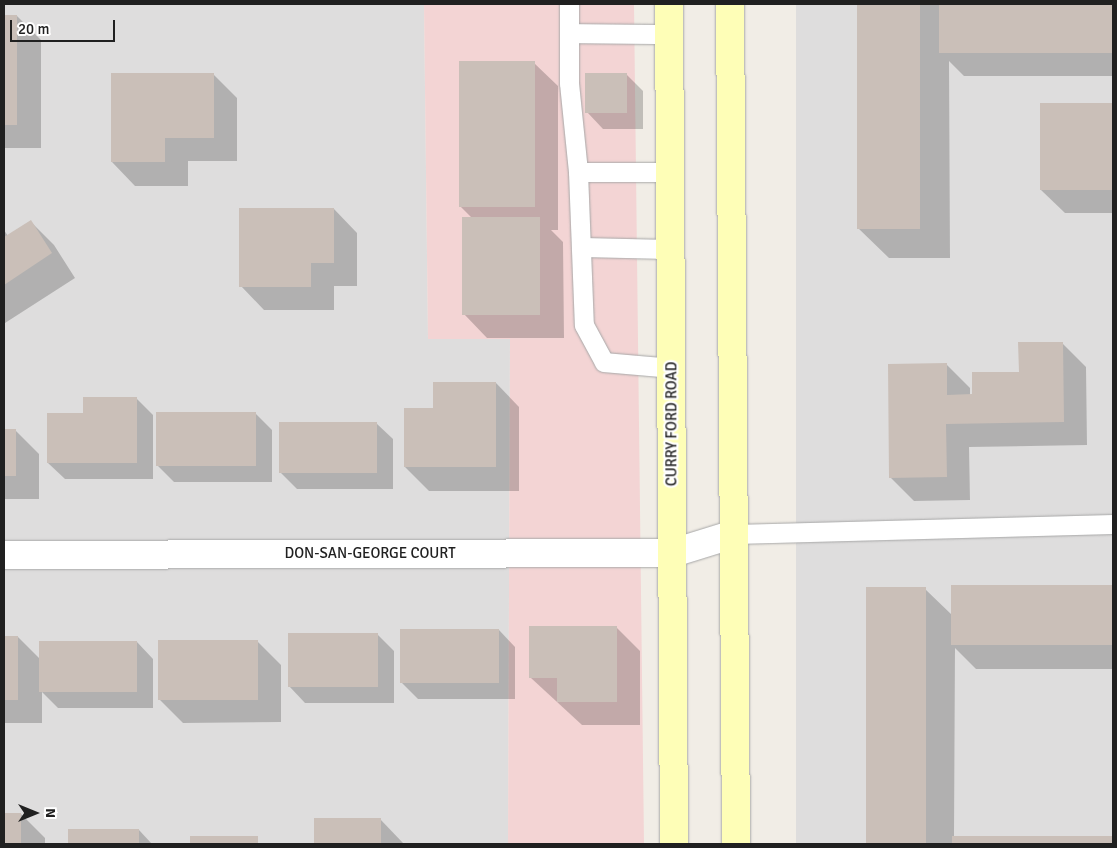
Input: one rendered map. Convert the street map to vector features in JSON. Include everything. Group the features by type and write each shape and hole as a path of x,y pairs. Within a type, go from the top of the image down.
{"main road":[{"name":"CURRY FORD ROAD","path":"669,4 674,844"},
{"path":"730,4 736,844"}],"street":[{"name":"DON-SAN-GEORGE COURT","path":"4,555 673,553 734,534"}],"lane":[{"path":"569,4 584,325 604,362 672,368"},
{"path":"569,33 669,34"},
{"path":"578,172 670,172"},
{"path":"581,247 670,249"},
{"path":"734,534 1113,524"}],"shaded area":[{"path":"4,4 424,4 428,339 510,339 508,844 4,844"},
{"path":"424,4 634,4 644,844 508,844 510,339 428,339"},
{"path":"796,4 1113,4 1113,844 796,844"}],"building":[{"path":"857,4 920,4 920,229 857,229"},
{"path":"939,4 1113,4 1113,53 939,53"},
{"path":"4,15 17,15 17,125 4,125"},
{"path":"459,61 535,61 535,207 459,207"},
{"path":"111,73 214,73 214,138 165,138 165,162 111,162"},
{"path":"585,73 627,73 627,113 585,113"},
{"path":"1040,103 1113,103 1113,190 1040,190"},
{"path":"239,208 334,208 334,263 311,263 311,287 239,287"},
{"path":"462,217 540,217 540,315 462,315"},
{"path":"31,220 52,253 4,285 4,237"},
{"path":"1018,342 1063,342 1064,422 946,424 947,477 889,478 888,364 947,363 947,395 972,394 972,372 1019,372"},
{"path":"433,382 496,382 496,467 404,467 404,408 433,408"},
{"path":"83,397 137,397 137,463 47,463 47,413 83,413"},
{"path":"156,412 256,412 256,466 156,466"},
{"path":"279,422 377,422 377,473 279,473"},
{"path":"4,429 16,429 16,476 4,476"},
{"path":"951,585 1113,585 1113,645 951,645"},
{"path":"866,587 926,587 926,844 866,844"},
{"path":"529,626 617,626 617,702 557,702 557,678 529,678"},
{"path":"400,629 499,629 499,683 400,683"},
{"path":"288,633 378,633 378,687 288,687"},
{"path":"4,636 18,636 18,700 4,700"},
{"path":"158,640 258,640 258,700 158,700"},
{"path":"39,641 137,641 137,692 39,692"},
{"path":"4,813 21,813 21,844 4,844"},
{"path":"314,818 381,818 381,844 314,844"},
{"path":"68,829 139,829 139,844 68,844"},
{"path":"190,836 258,836 258,844 190,844"},
{"path":"952,836 1113,836 1113,844 952,844"}]}
